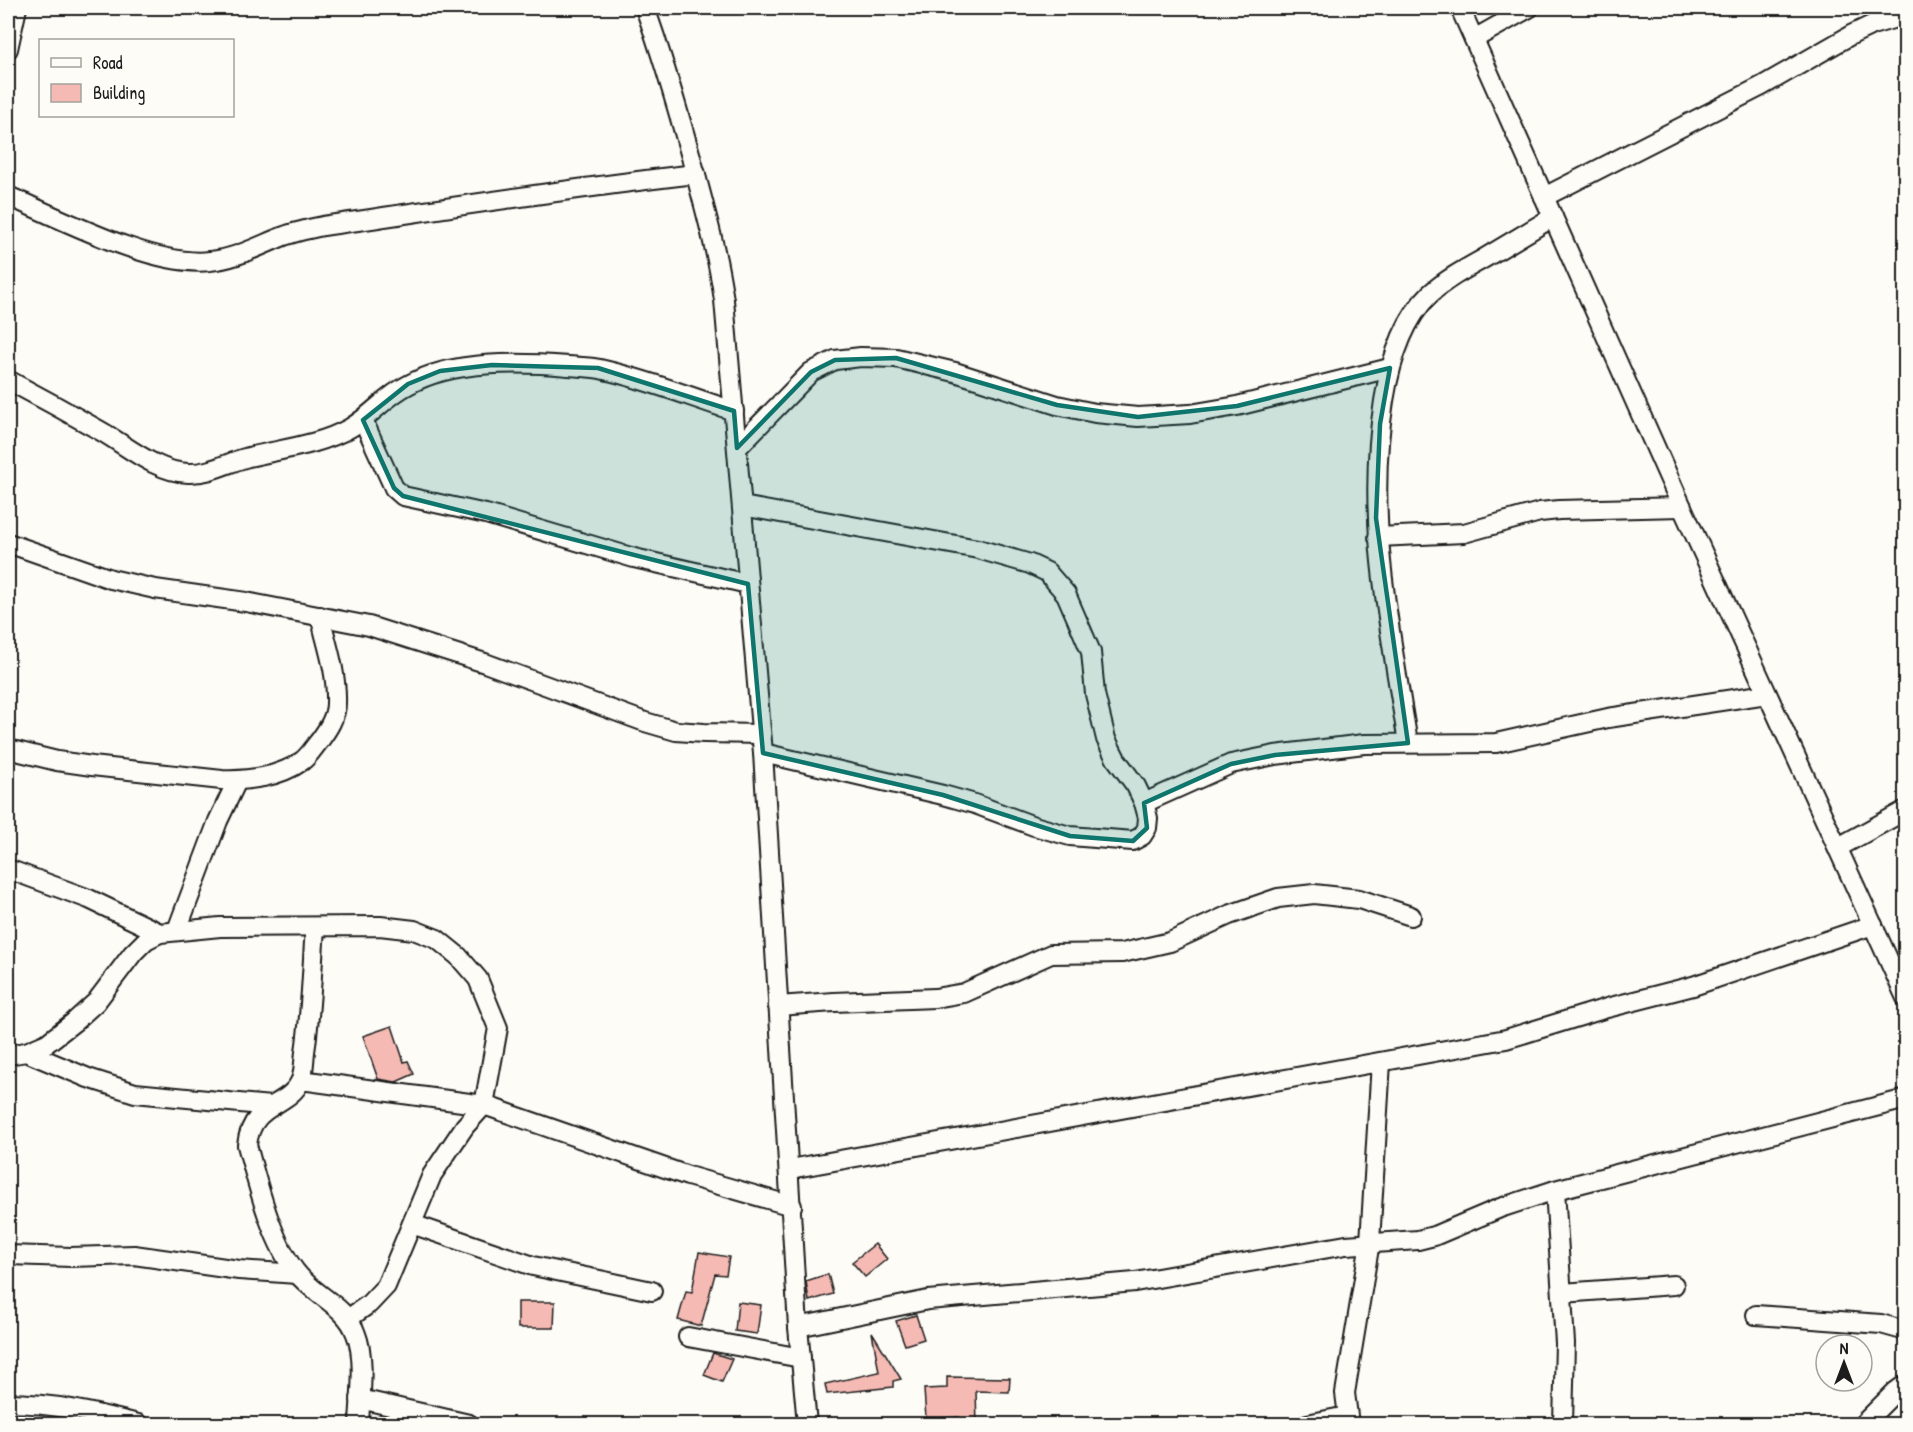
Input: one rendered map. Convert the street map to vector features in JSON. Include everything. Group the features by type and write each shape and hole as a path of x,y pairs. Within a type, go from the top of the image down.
{"street":[{"path":"8,49 17,8"},
{"path":"645,8 696,174 717,253 724,300 761,734 790,1169 798,1327 807,1425"},
{"path":"1460,8 1682,507 1905,998"},
{"path":"1474,39 1529,8"},
{"path":"1544,197 1762,86 1851,35 1872,25 1905,15"},
{"path":"8,196 141,251 189,261 209,261 233,256 303,230 323,226 464,204 696,174"},
{"path":"1408,743 1378,537 1376,484 1380,424 1390,368 1414,314 1430,295 1452,277 1553,217"},
{"path":"737,448 811,372 835,360 861,357 896,358 955,372 1057,405 1095,413 1138,417 1190,414 1237,406 1390,368"},
{"path":"8,380 101,430 166,469 188,473 208,470 253,456 313,442 348,429 363,420 408,384 440,371 492,364 546,364 598,369 640,380 734,411"},
{"path":"363,420 394,488 403,496 486,514 634,558 748,584"},
{"path":"742,506 978,549 1030,564 1047,572 1066,594 1091,652 1095,694 1106,739 1144,802 1148,818 1147,828 1142,837 1133,841 1070,837 943,795 762,753"},
{"path":"1378,537 1464,533 1540,512 1559,510 1682,507"},
{"path":"8,543 111,579 369,626 485,663 676,731 704,734 761,734"},
{"path":"8,749 57,761 237,781 284,771 303,760 324,734 332,722 336,706 336,682 320,616"},
{"path":"1144,802 1231,764 1251,759 1364,744 1496,743 1608,718 1767,694"},
{"path":"169,931 237,781"},
{"path":"1837,848 1905,810"},
{"path":"8,868 169,931"},
{"path":"778,1006 934,999 964,993 1051,954 1122,953 1170,942 1229,915 1278,898 1314,894 1359,899 1411,916"},
{"path":"8,1055 26,1052 47,1043 96,1002 133,953 146,940 169,931 220,927 380,926 414,930 437,939 458,956 478,979 498,1028 484,1105 465,1126 432,1175 386,1286 369,1304 349,1318"},
{"path":"790,1169 1209,1091 1506,1039 1607,1008 1693,986 1873,926"},
{"path":"315,927 301,1080 290,1093 256,1119 249,1131 247,1145 278,1243 297,1274 349,1318 361,1348 359,1425"},
{"path":"26,1052 88,1078 135,1093 271,1106"},
{"path":"1307,1425 1348,1420 1345,1393 1347,1373 1370,1242 1380,1062"},
{"path":"301,1080 484,1105 688,1176 792,1206"},
{"path":"798,1327 928,1300 1176,1277 1326,1248 1370,1242 1418,1240 1434,1236 1500,1208 1555,1190 1905,1100"},
{"path":"1555,1190 1565,1343 1563,1425"},
{"path":"412,1224 533,1266 652,1291"},
{"path":"8,1255 70,1257 134,1255 239,1270 297,1274"},
{"path":"1562,1293 1674,1285"},
{"path":"1756,1316 1881,1324 1905,1331"},
{"path":"688,1338 801,1358"},
{"path":"1863,1425 1905,1384"},
{"path":"360,1399 469,1425"},
{"path":"8,1403 50,1405 81,1410 138,1425"}],"highlighted area":[{"path":"896,358 1057,405 1138,417 1237,406 1390,368 1380,424 1376,518 1408,743 1275,755 1231,764 1144,803 1147,828 1133,841 1070,836 943,795 763,753 748,584 403,496 394,488 363,420 408,384 440,371 492,365 598,368 734,411 737,448 811,372 835,360"}],"building":[{"path":"392,1026 404,1062 408,1061 414,1074 396,1082 378,1079 363,1036"},
{"path":"875,1244 887,1259 865,1277 852,1262"},
{"path":"699,1252 729,1257 726,1275 715,1274 701,1326 678,1320 686,1291 692,1292"},
{"path":"828,1274 833,1294 809,1301 806,1281"},
{"path":"518,1302 555,1302 554,1328 518,1328"},
{"path":"738,1302 761,1305 757,1334 735,1331"},
{"path":"916,1315 924,1339 905,1345 896,1321"},
{"path":"872,1332 901,1379 893,1381 893,1387 827,1394 825,1384 879,1372"},
{"path":"713,1353 732,1359 722,1382 704,1375"},
{"path":"947,1377 1010,1378 1009,1392 976,1391 977,1425 959,1425 959,1417 926,1419 924,1389 947,1388"}]}
